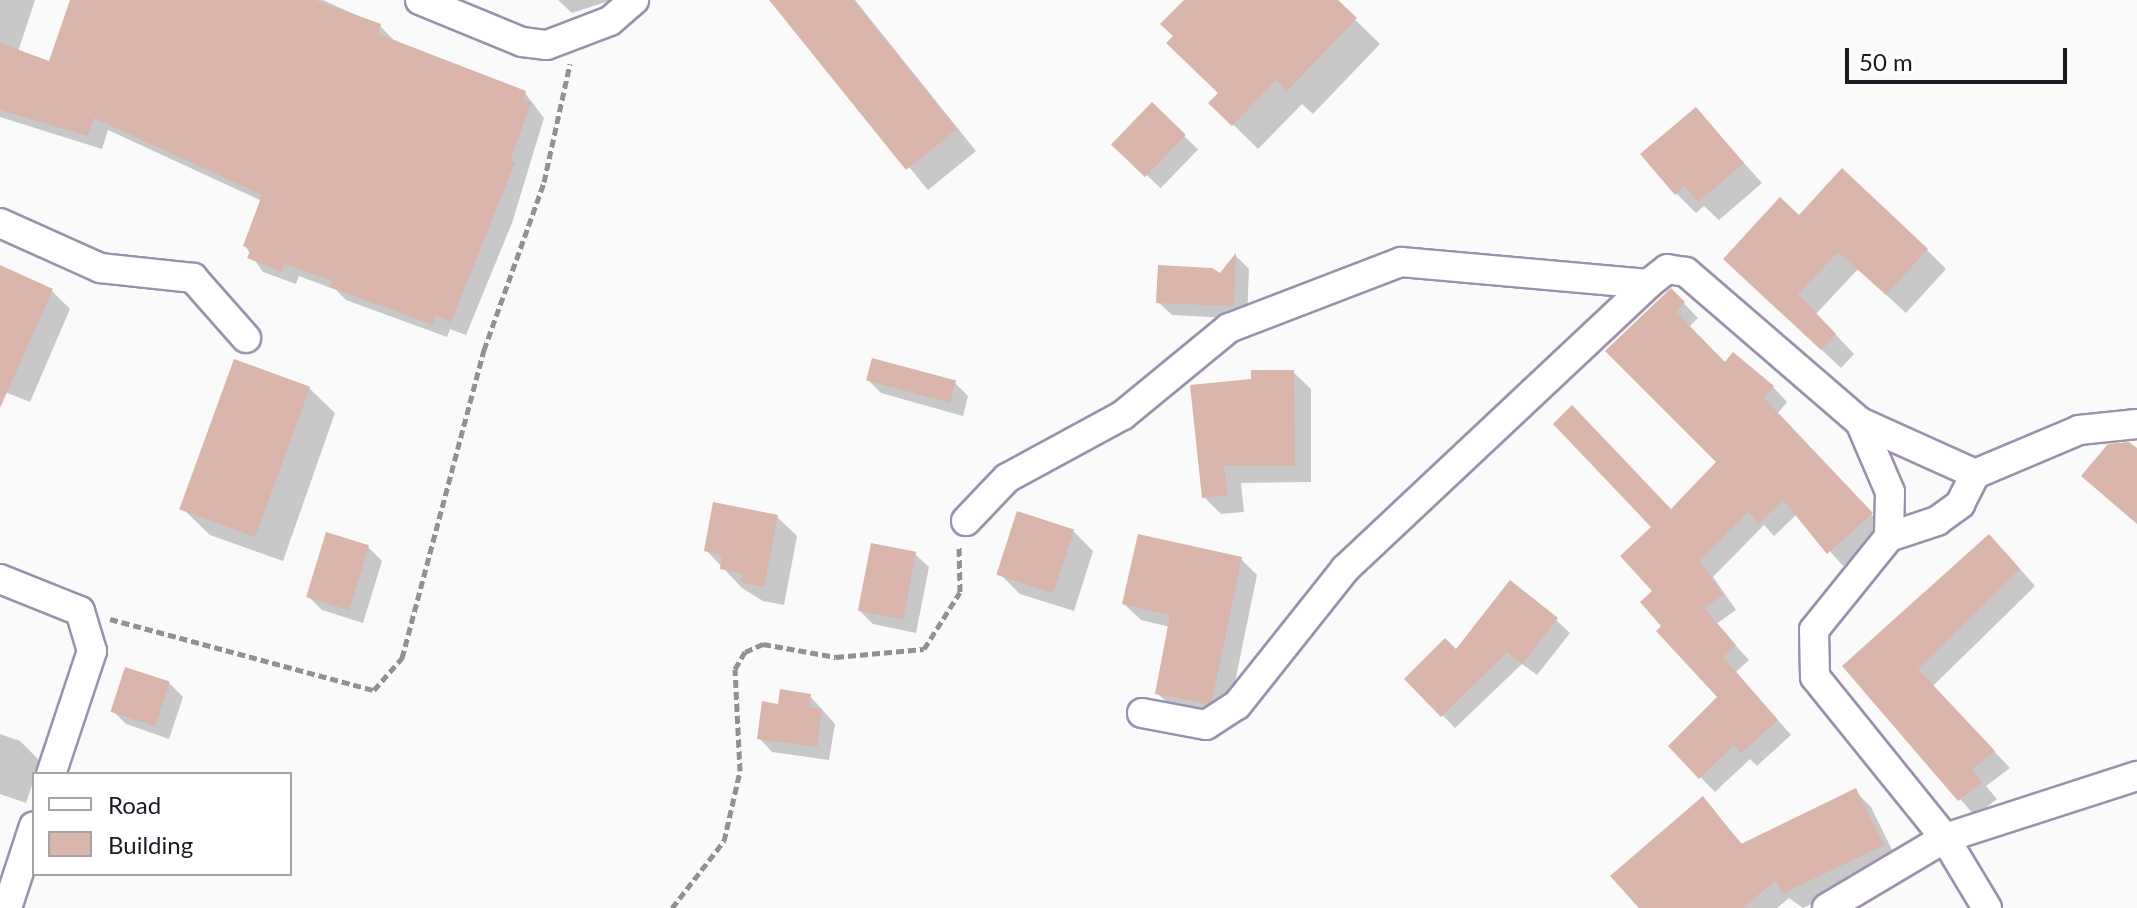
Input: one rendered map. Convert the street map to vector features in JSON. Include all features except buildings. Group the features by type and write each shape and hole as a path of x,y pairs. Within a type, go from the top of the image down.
{"street":[{"path":"420,0 522,42 547,45 610,21 634,0"},
{"path":"0,223 100,268 193,278 246,338"},
{"path":"966,521 1007,478 1123,415 1229,328 1401,262 1648,284"},
{"path":"1142,713 1206,725 1237,705 1345,569 1667,269 1686,272 1860,422 1975,474"},
{"path":"1860,422 1890,492 1889,537"},
{"path":"1987,908 1945,838 1815,677 1814,630 1889,537 1937,521 1960,504 1975,474 2079,430 2137,424"},
{"path":"0,579 80,611 92,651 52,772"},
{"path":"1827,908 1945,838 2137,776"},
{"path":"7,908 32,832"}],"path":[{"path":"80,611 374,690 402,658 484,350 544,182 576,36"},
{"path":"672,908 724,841 740,771 735,669 745,652 763,644 836,657 924,649 960,592 959,547 966,521"}]}
